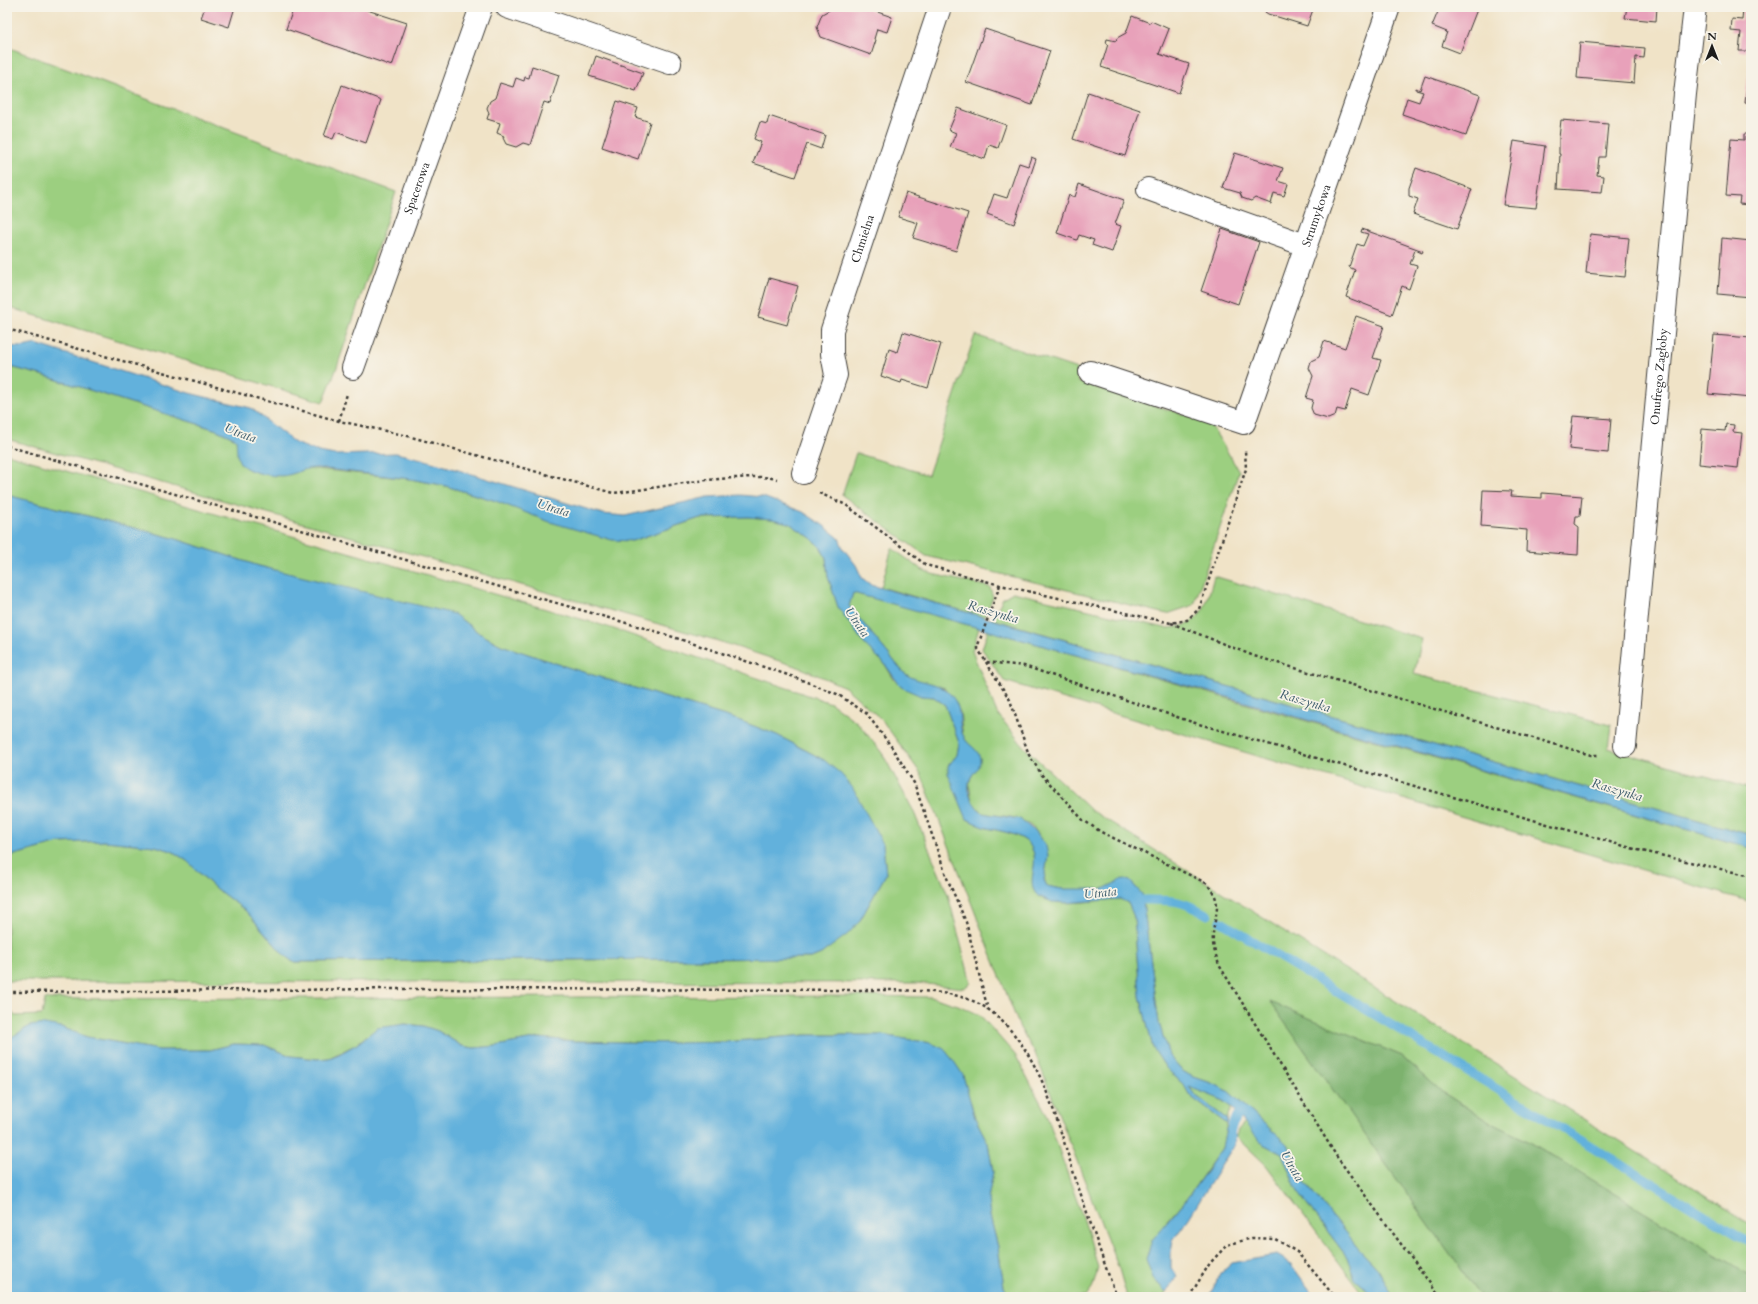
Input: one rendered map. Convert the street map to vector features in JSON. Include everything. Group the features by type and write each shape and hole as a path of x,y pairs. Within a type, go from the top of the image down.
{"street":[{"name":"Spacerowa","path":"353,368 481,7"},
{"path":"507,7 670,63"},
{"name":"Chmielna","path":"803,473 836,375 832,354 832,330 940,7"},
{"name":"Strumykowa","path":"1244,423 1389,7"},
{"name":"Onufrego Zagłoby","path":"1625,746 1684,102 1695,7"},
{"path":"1148,189 1305,246"},
{"path":"1090,372 1244,423"}],"path":[{"path":"7,329 339,421 404,435 613,492 642,490 713,479 766,477"},
{"path":"1171,623 1187,620 1198,609 1246,469 1244,423"},
{"path":"7,446 658,632 794,677 837,694 866,713 891,746 914,783 947,878 966,922 988,1010"},
{"path":"803,473 799,485 846,505 926,565 1000,586 1171,623 1254,656 1591,756 1611,754 1625,746"},
{"path":"1000,586 980,639 978,649 1010,700 1029,756 1042,775 1083,820 1101,832 1206,883 1211,889 1217,899 1213,942 1219,965 1337,1157 1440,1297"},
{"path":"986,662 1024,666 1192,722 1638,850 1751,876"},
{"path":"7,992 387,989 889,990 931,992 959,998 988,1010 1011,1032 1035,1067 1052,1107 1099,1250 1117,1297"},
{"path":"1189,1297 1210,1263 1227,1245 1252,1238 1275,1239 1297,1252 1335,1297"}],"green space":[{"path":"7,47 396,192 336,370 323,402 7,307"},
{"path":"975,335 1077,369 1078,382 1209,422 1239,471 1194,605 1167,614 926,556 842,495 856,453 928,475"},
{"path":"7,366 45,376 217,430 236,439 249,470 278,474 306,468 410,479 442,485 632,541 700,518 748,517 772,519 789,523 811,538 821,548 826,558 828,577 838,607 865,645 884,663 895,681 921,696 934,697 945,705 959,743 957,755 948,766 967,819 984,827 1012,834 1026,841 1032,848 1034,855 1035,862 1033,884 1034,890 1038,896 1048,900 1068,903 1120,899 1126,902 1131,908 1134,918 1140,996 1153,1048 1166,1068 1184,1085 1190,1096 1227,1124 1222,1148 1185,1201 1167,1221 1153,1278 1166,1292 1163,1297 1127,1297 1119,1269 1035,1053 1020,1028 921,774 882,720 845,687 801,668 715,640 7,439"},
{"path":"7,454 605,626 831,703 858,723 882,753 913,810 948,895 971,983 964,988 917,983 7,981 7,857 59,843 105,841 155,846 172,851 187,861 215,888 245,910 284,955 293,962 811,958 821,954 859,922 886,874 883,844 867,817 824,760 777,735 738,720 501,645 479,633 462,620 259,566 173,538 7,495"},
{"path":"892,548 921,569 932,574 990,587 993,597 984,617 881,587"},
{"path":"1214,576 1422,639 1414,674 1611,725 1608,748 1751,789 1751,835 992,619 1003,598 1013,592 1165,628 1177,627 1187,624 1195,619 1200,613 1205,606"},
{"path":"853,592 979,628 972,651 997,713 1024,747 1091,810 1751,1224 1751,1276 1528,1141 1489,1122 1442,1092 1402,1056 1271,1003 1481,1297 1393,1297 1378,1269 1357,1247 1306,1184 1287,1144 1228,1091 1214,1084 1191,1076 1181,1070 1169,1056 1159,1023 1142,894 1130,881 1122,881 1104,889 1091,891 1067,890 1047,886 1045,877 1047,862 1046,848 1043,841 1034,829 1022,820 1007,816 982,813 972,801 969,784 971,777 979,765 980,758 963,737 960,712 945,688 913,679 904,673 849,606"},
{"path":"988,630 1751,848 1751,902 1004,681 982,649"},
{"path":"931,997 958,1005 980,1015 1016,1056 1046,1113 1088,1232 1098,1268 1092,1289 1086,1297 1010,1297 1004,1287 998,1247 990,1216 988,1199 993,1172 988,1143 975,1118 971,1103 931,1043 881,1035 806,1035 725,1042 674,1043 574,1041 539,1038 496,1046 474,1048 462,1046 438,1031 423,1026 405,1024 366,1036 357,1044 329,1058 317,1059 291,1056 264,1045 234,1044 210,1050 159,1050 87,1037 61,1027 30,1026 7,1040 7,1006 15,1016 42,1015 45,999"},
{"path":"1270,1002 1402,1056 1442,1092 1489,1122 1528,1141 1751,1276 1751,1297 1481,1297"},
{"path":"1188,1086 1214,1095 1232,1108 1228,1115 1228,1120 1195,1095"},
{"path":"1245,1122 1263,1144 1282,1154 1298,1192 1347,1257 1355,1279 1370,1292 1372,1297 1365,1297 1266,1165 1236,1136 1238,1130"}],"water":[{"name":"Utrata","path":"36,344 189,393 251,408 295,443 319,452 335,455 396,453 422,459 603,514 625,516 708,497 740,495 763,497 803,512 839,538 843,548 856,565 862,578 871,585 1751,835 1751,848 1231,698 853,593 849,606 904,673 915,679 940,686 955,700 959,711 965,740 977,752 980,758 979,766 969,782 970,796 975,806 982,813 1020,819 1037,833 1046,846 1048,856 1044,880 1047,886 1062,889 1103,889 1123,879 1130,881 1142,894 1159,1023 1169,1056 1181,1070 1191,1076 1214,1084 1228,1091 1287,1144 1306,1184 1357,1247 1378,1269 1393,1297 1372,1297 1370,1292 1355,1279 1347,1257 1298,1192 1282,1154 1263,1144 1232,1108 1222,1100 1189,1087 1195,1095 1228,1120 1227,1124 1190,1096 1184,1085 1166,1068 1153,1048 1140,996 1134,917 1128,903 1120,899 1064,903 1052,902 1038,896 1032,884 1034,855 1032,848 1026,841 1006,832 984,827 967,819 948,774 948,766 957,755 959,743 945,705 934,697 921,696 901,687 884,663 865,645 838,607 828,577 826,558 821,548 811,538 789,523 772,519 748,517 700,518 632,541 612,540 550,522 493,500 442,485 410,479 318,468 305,469 283,476 261,474 247,469 239,461 237,456 236,439 217,430 45,376 7,366 7,346 22,347"},
{"path":"7,495 173,538 259,566 454,614 479,633 501,645 738,720 777,735 824,760 841,774 852,787 883,844 886,874 859,922 848,934 821,954 811,958 293,962 284,955 245,910 215,888 187,861 172,851 155,846 105,841 59,843 7,857"},
{"path":"45,1024 61,1027 87,1037 159,1050 210,1050 234,1044 264,1045 291,1056 317,1059 329,1058 339,1054 357,1044 377,1028 405,1024 423,1026 438,1031 462,1046 474,1048 496,1046 539,1038 574,1041 674,1043 725,1042 806,1035 881,1035 931,1043 944,1049 963,1075 975,1118 988,1143 993,1172 988,1199 990,1216 998,1247 1004,1287 1010,1297 7,1297 7,1040 30,1026"},
{"path":"1226,1128 1236,1136 1234,1145 1189,1218 1173,1240 1171,1268 1177,1277 1166,1292 1153,1278 1146,1259 1152,1240 1185,1201 1222,1148"},
{"path":"1277,1255 1290,1263 1315,1297 1209,1297 1220,1274 1232,1263"}],"building":[{"path":"205,7 235,7 229,27 201,18"},
{"path":"294,7 368,7 367,10 407,23 392,66 286,29"},
{"path":"831,7 863,7 892,17 887,32 877,29 874,39 876,40 871,55 821,37 817,27 822,14 831,9"},
{"path":"1267,7 1314,7 1307,26 1268,14 1265,12"},
{"path":"1440,7 1478,7 1460,53 1442,46 1447,32 1432,26"},
{"path":"1627,7 1657,7 1656,21 1625,18"},
{"path":"1743,7 1751,8 1751,51 1739,51 1741,32 1731,31 1732,19 1742,20"},
{"path":"1132,16 1150,23 1151,21 1169,29 1159,54 1189,64 1179,93 1101,67 1108,44 1106,43 1107,39 1116,41 1117,38 1126,33"},
{"path":"985,29 1050,51 1032,105 966,82"},
{"path":"1580,42 1645,48 1644,58 1636,57 1634,83 1577,78"},
{"path":"596,56 643,73 636,91 589,76"},
{"path":"532,66 559,75 550,104 544,102 530,145 523,143 516,147 506,144 503,138 504,136 497,133 500,123 487,119 489,113 487,108 490,101 495,98 500,83 513,87 516,78 524,81 525,77 529,78"},
{"path":"1425,76 1480,95 1466,136 1402,114 1407,98 1419,102 1423,92 1416,90 1416,88 1420,90"},
{"path":"1748,76 1751,77 1751,104 1745,103"},
{"path":"342,85 381,100 366,143 336,132 333,139 324,136"},
{"path":"1088,92 1140,110 1125,156 1073,139"},
{"path":"617,101 638,108 635,117 650,122 638,159 602,147"},
{"path":"958,108 1006,125 998,148 989,145 985,159 950,147 956,133 949,130"},
{"path":"769,116 825,135 821,149 807,144 795,177 753,163 761,142 754,139 760,122 767,124"},
{"path":"1561,120 1608,124 1605,157 1599,157 1597,175 1604,176 1602,192 1558,189 1560,154 1559,138"},
{"path":"1744,134 1751,134 1751,205 1739,204 1740,197 1726,196 1731,139 1744,140"},
{"path":"1514,141 1545,146 1536,208 1503,205"},
{"path":"1235,153 1283,168 1278,181 1288,184 1284,196 1274,193 1271,204 1255,198 1251,201 1242,198 1240,193 1223,188"},
{"path":"1031,157 1036,159 1014,224 987,214 994,194 1007,198 1019,163 1028,166"},
{"path":"1416,168 1472,189 1457,229 1413,214 1418,199 1409,196 1409,188"},
{"path":"1079,184 1124,200 1115,224 1121,226 1112,252 1092,245 1094,240 1079,235 1077,240 1057,233 1069,195 1075,197"},
{"path":"906,193 968,213 956,251 913,238 918,223 898,217"},
{"path":"1222,229 1259,242 1238,304 1201,291"},
{"path":"1362,229 1423,251 1422,253 1415,250 1410,264 1417,266 1409,289 1402,286 1392,315 1346,297 1355,270 1349,267 1357,244 1363,246 1368,234 1361,232"},
{"path":"1590,234 1629,238 1625,277 1586,273"},
{"path":"1722,238 1751,241 1751,297 1718,294"},
{"path":"769,278 798,286 787,325 758,317"},
{"path":"1356,316 1384,326 1373,358 1381,360 1369,395 1352,389 1345,411 1337,409 1335,416 1328,419 1314,415 1311,408 1313,400 1306,398 1313,376 1309,368 1311,361 1319,357 1324,341 1345,348"},
{"path":"903,332 941,344 928,388 902,380 901,383 881,376 889,349 897,352"},
{"path":"1714,335 1751,338 1751,398 1708,394"},
{"path":"1573,416 1611,419 1608,453 1569,449"},
{"path":"1726,424 1734,425 1733,432 1742,433 1738,468 1699,464 1702,429 1725,431"},
{"path":"1483,490 1512,491 1511,496 1542,498 1542,493 1582,496 1580,516 1576,516 1575,524 1579,527 1578,555 1526,551 1527,530 1481,526"}],"waterway":[{"path":"1137,900 1174,901 1189,905 1208,915"},
{"path":"1220,921 1751,1243"},
{"path":"1228,1143 1232,1126 1241,1110"}],"water label":[{"name":"Raszynka","path":"993,612"},
{"name":"Raszynka","path":"1305,701"},
{"name":"Raszynka","path":"1617,790"}]}
